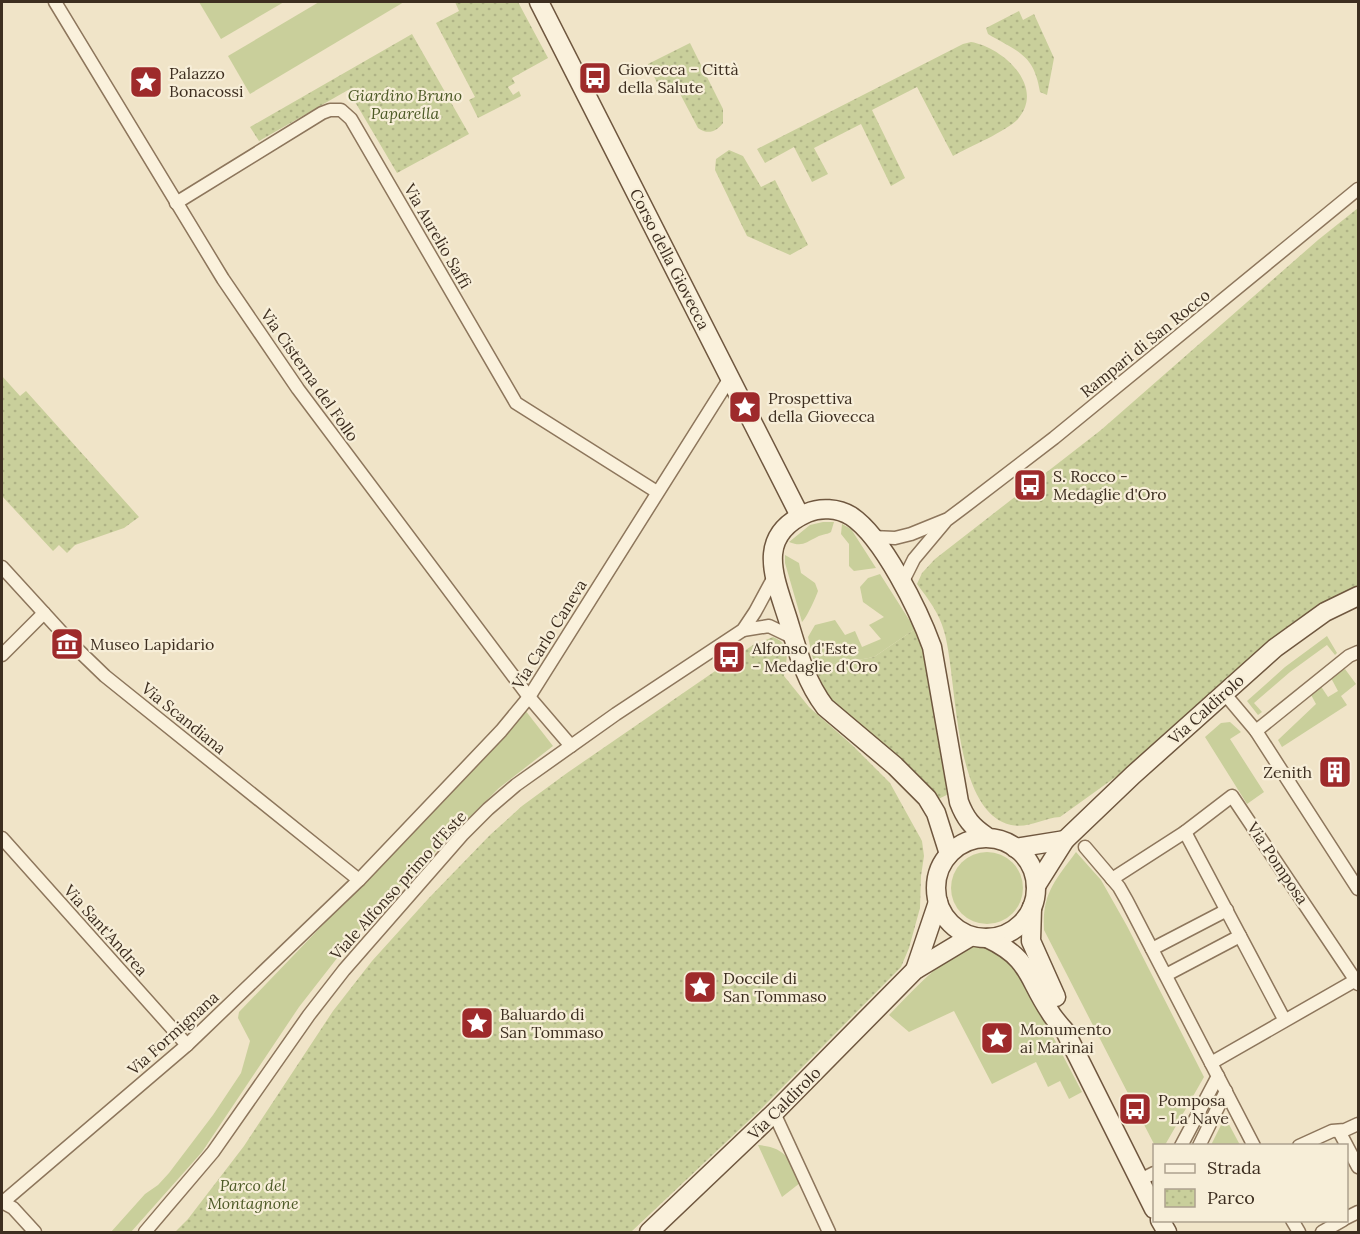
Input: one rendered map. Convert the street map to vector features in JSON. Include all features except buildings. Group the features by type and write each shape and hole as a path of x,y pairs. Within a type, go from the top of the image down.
{"main road":[{"name":"Corso della Giovecca","path":"539,2 800,516"},
{"path":"949,854 936,813 927,798 895,766 825,707 807,677 775,575 772,555 773,545 785,527 800,516 818,509 838,510 856,520 872,537 902,583 924,625 932,647 959,802 964,816 973,827 986,836 1002,840 1015,848 1031,865 1036,886"},
{"name":"Via Caldirolo","path":"649,1233 774,1113 915,970 979,937 1001,936 1014,930 1024,920 1032,906 1036,886 1065,840 1133,775 1294,633 1325,612 1359,596"},
{"path":"949,854 957,845 966,840 986,836"},
{"path":"1015,848 1065,840"},
{"name":"Via Caldirolo","path":"915,970 938,902 937,879 940,868 949,854"},
{"path":"938,902 945,917 960,932 1004,946 1018,957 1050,1012 1065,1031 1147,1177 1153,1201"},
{"path":"1032,906 1031,941 1060,1006 1065,1031"}],"street":[{"name":"Via Cisterna del Follo","path":"55,2 223,279 298,389 529,697 572,746"},
{"name":"Via Aurelio Saffi","path":"176,203 322,113 341,110 351,119 516,403 657,492"},
{"name":"Rampari di San Rocco","path":"902,583 914,559 948,519 1054,438 1359,189"},
{"name":"Via Carlo Caneva","path":"359,880 501,731 529,697 730,378"},
{"name":"Rampari di San Rocco","path":"872,537 895,538 948,519"},
{"name":"Via Scandiana","path":"2,567 76,648 122,690 359,880"},
{"path":"743,630 775,575"},
{"path":"2,655 44,613"},
{"path":"743,630 769,626 794,638"},
{"name":"Viale Alfonso primo d'Este","path":"145,1233 213,1152 296,1033 344,970 488,809 516,785 743,630"},
{"path":"1256,731 1348,656 1359,652"},
{"path":"1224,693 1256,731 1359,889"},
{"name":"Via Pomposa","path":"1112,879 1185,832 1232,796 1357,982 1284,1019 1211,1063"},
{"path":"1185,832 1284,1019"},
{"name":"Via Sant'Andrea","path":"2,838 187,1045"},
{"path":"1085,847 1127,901 1253,1144"},
{"name":"Via Formignana","path":"2,1202 187,1045 359,880"},
{"path":"1152,949 1227,910"},
{"path":"1166,975 1240,936"},
{"path":"1182,1144 1218,1076"},
{"path":"1200,1144 1226,1091"},
{"path":"774,1113 829,1233"},
{"path":"1303,1144 1332,1131 1359,1124"},
{"path":"1339,1131 1346,1144"},
{"path":"1348,1147 1359,1167"},
{"path":"2,1202 13,1208 35,1233"},
{"path":"1322,1233 1341,1222"}],"green space":[{"path":"199,2 284,2 221,39"},
{"path":"319,2 404,2 250,94 228,56"},
{"path":"455,2 518,2 548,58 512,78 515,83 508,87 513,95 519,91 521,96 478,118 469,100 475,97 436,23 459,11"},
{"path":"1019,11 1023,20 1034,14 1054,58 1047,95 1040,92 1034,69 1029,62 1016,50 988,34 986,28"},
{"name":"Giardino Bruno Paparella","path":"412,34 469,134 397,173 348,90 259,141 250,127"},
{"path":"971,42 983,45 1007,60 1024,81 1027,94 1025,106 1013,124 953,156 917,87 872,110 905,178 891,186 861,124 814,148 828,174 812,182 794,147 765,163 757,149 963,44"},
{"path":"690,43 723,109 723,123 712,132 698,128 677,88 663,95 648,64"},
{"path":"729,150 743,156 761,187 775,180 808,245 790,255 747,236 715,170 716,159"},
{"path":"1358,208 1358,588 1124,771 1060,817 1017,826 992,815 978,796 968,770 961,741 944,631 936,612 917,584 922,573 935,559 1101,430 1318,240"},
{"path":"2,376 20,396 26,391 139,517 124,528 75,545 67,553 59,545 53,551 2,496"},
{"path":"834,522 831,532 803,544 789,542 810,525"},
{"path":"842,524 851,529 876,568 854,571 849,566 849,544 841,534"},
{"path":"785,555 799,563 801,573 815,583 818,591 802,622 785,563"},
{"path":"880,574 915,629 874,657 815,668 808,637 815,625 835,620 845,635 855,631 862,647 881,639 869,625 884,617 863,602 860,587 868,578"},
{"path":"915,629 924,644 951,793 936,800 830,700 815,668 874,657"},
{"path":"1327,636 1337,653 1335,655 1327,645 1290,672 1254,703 1262,712 1258,715 1247,701 1285,667"},
{"name":"Parco del Montagnone","path":"773,637 786,648 784,676 809,707 890,783 922,841 924,856 920,908 901,967 759,1111 631,1232 175,1232 188,1219 244,1146 333,1011 372,961 490,835 522,806 567,773 753,645"},
{"path":"1345,669 1356,684 1341,696 1347,705 1282,747 1278,740 1316,704 1310,693 1320,685 1328,697 1338,691 1331,678"},
{"path":"525,710 553,746 499,788 366,921 299,1007 202,1152 131,1232 111,1232 145,1194 169,1173 213,1115 241,1073 250,1041 238,1018 239,1012"},
{"path":"1230,722 1241,732 1230,739 1264,792 1247,804 1205,737 1221,723"},
{"path":"994,852 1013,862 1021,874 1023,888 1021,902 1013,914 1001,922 980,924 961,914 953,902 951,881 961,862 973,854"},
{"path":"1076,852 1101,880 1204,1077 1166,1144 1154,1144 1044,930 1045,906 1056,880"},
{"path":"974,945 989,946 1016,966 1082,1092 1069,1099 1060,1081 1048,1087 1036,1062 992,1084 954,1011 909,1032 889,1015 939,966"},
{"path":"1225,1117 1239,1144 1212,1144"},
{"path":"758,1145 781,1152 794,1168 800,1183 782,1197"}],"place":[{"name":"Giovecca - Città della Salute","path":"595,78"},
{"name":"Palazzo Bonacossi","path":"146,82"},
{"name":"Prospettiva della Giovecca","path":"745,407"},
{"name":"S. Rocco - Medaglie d'Oro","path":"1030,485"},
{"name":"Museo Lapidario","path":"67,644"},
{"name":"Alfonso d'Este - Medaglie d'Oro","path":"729,657"},
{"name":"Zenith","path":"1335,772"},
{"name":"Doccile di San Tommaso","path":"700,987"},
{"name":"Baluardo di San Tommaso","path":"477,1023"},
{"name":"Monumento ai Marinai","path":"997,1038"},
{"name":"Pomposa - La Nave","path":"1135,1109"}]}
